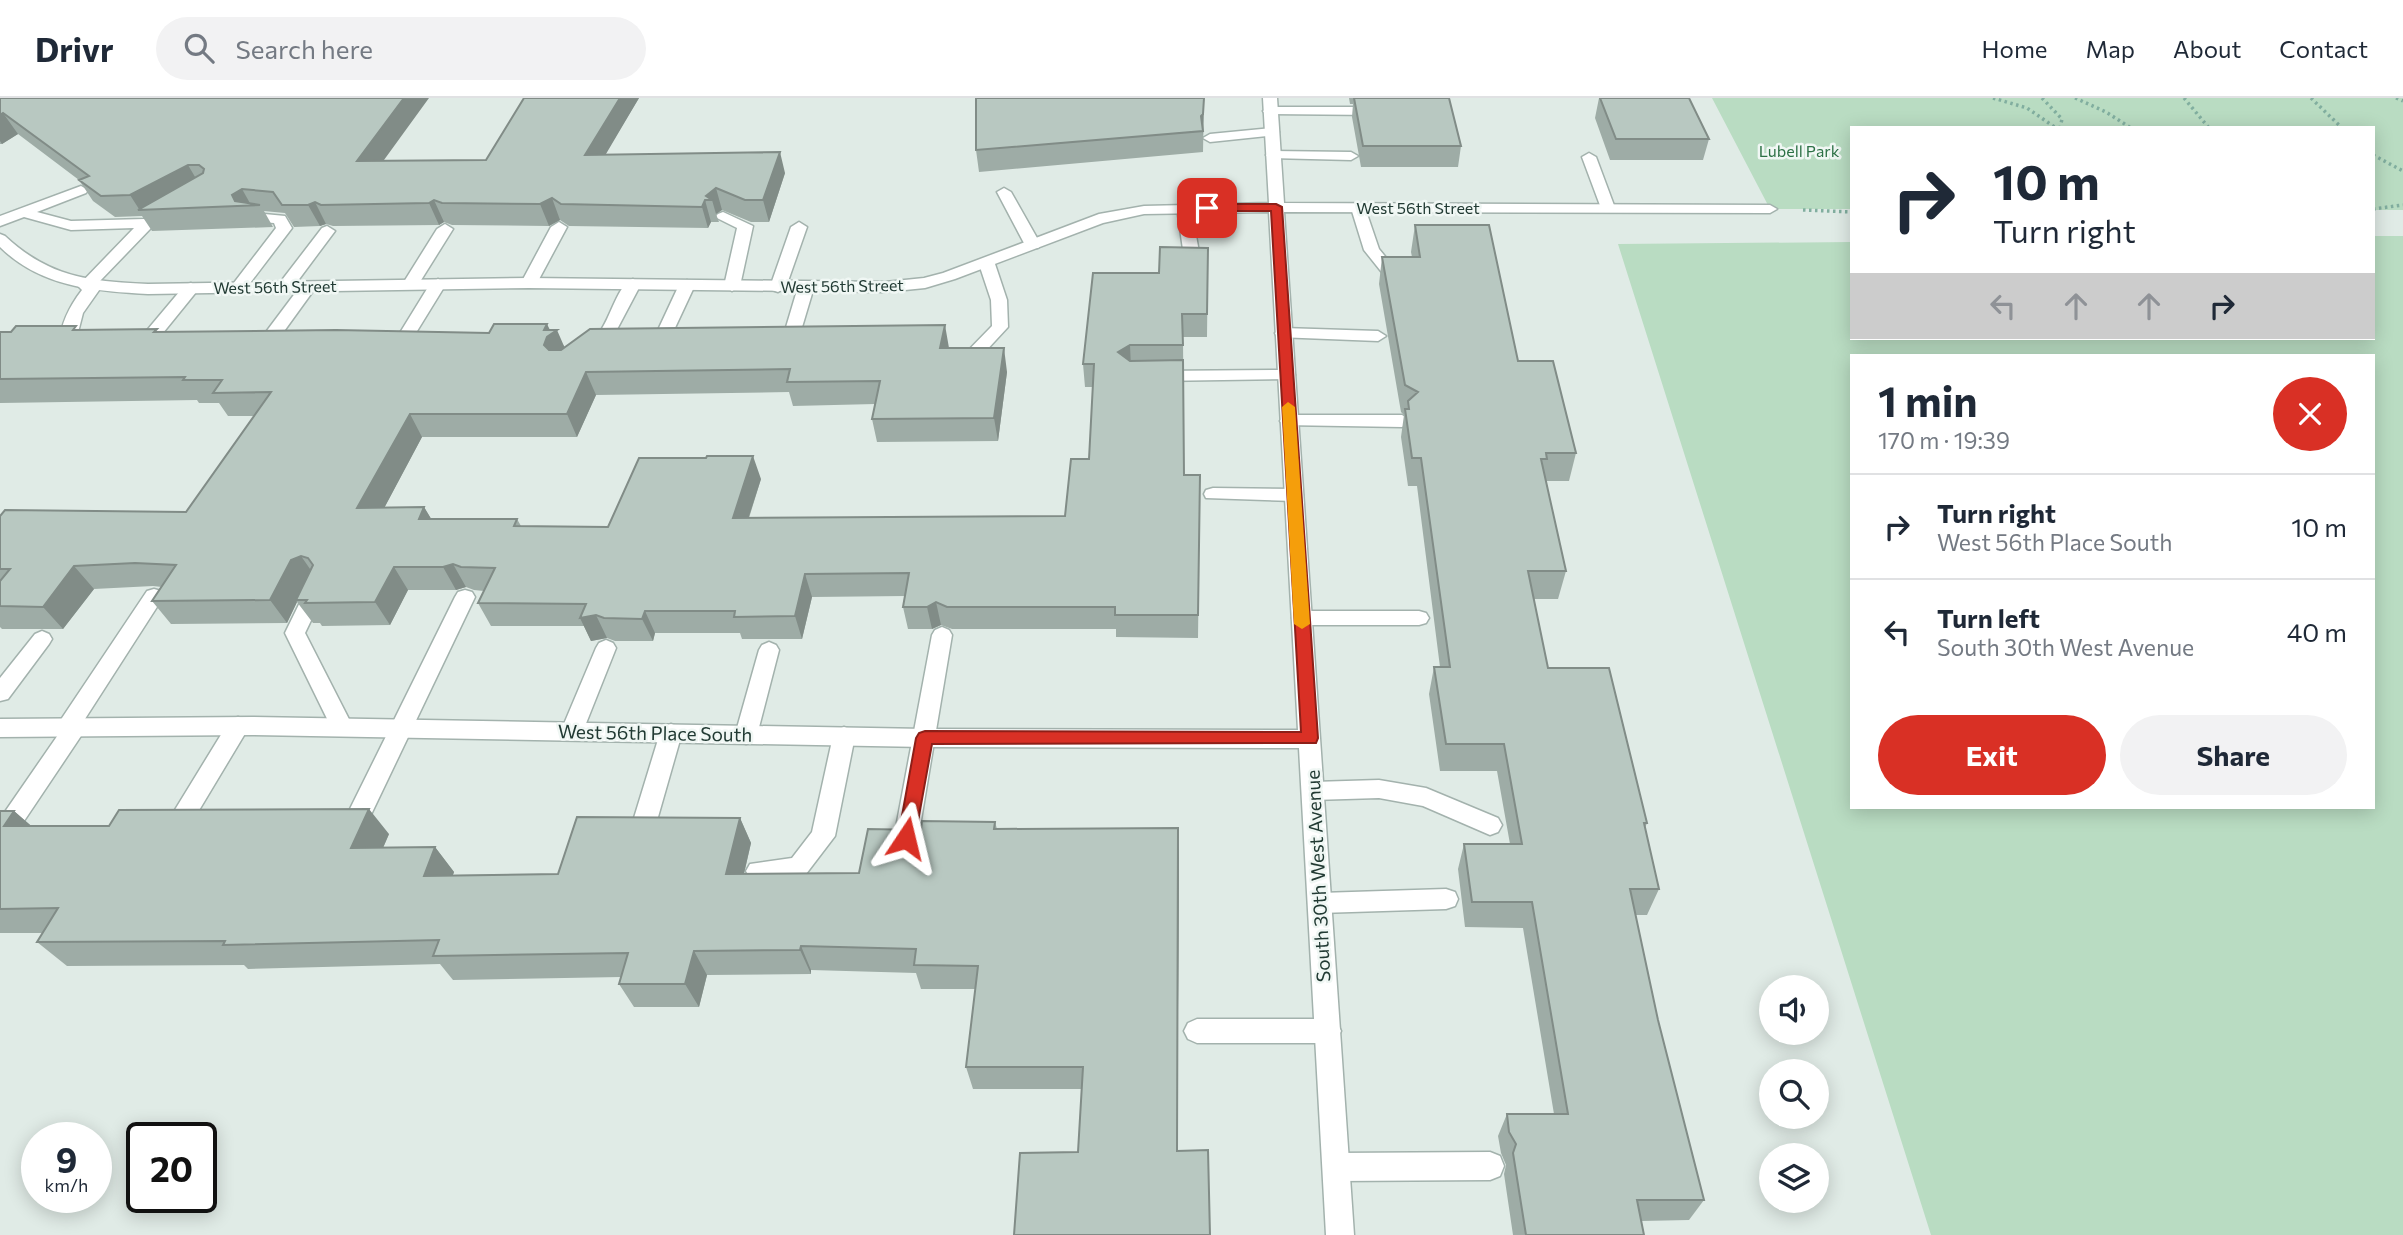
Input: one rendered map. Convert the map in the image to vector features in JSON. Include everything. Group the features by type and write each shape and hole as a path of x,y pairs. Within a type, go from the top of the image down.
{"street":[{"path":"1308,111 1328,98"},
{"path":"1270,104 1308,111 1375,111"},
{"name":"South 30th West Avenue","path":"1270,104 1340,1235"},
{"path":"1210,138 1272,132"},
{"path":"1273,155 1351,156"},
{"path":"1589,158 1608,208"},
{"path":"0,221 81,190"},
{"path":"1004,192 1033,245"},
{"path":"67,344 69,322 90,286 147,224 183,205"},
{"name":"West 56th Street","path":"0,239 51,277 90,286 285,288 529,283 778,288 885,287 925,283 987,264 1099,219 1144,210 1276,207 1770,209"},
{"path":"1184,208 1193,263"},
{"path":"1358,208 1372,250 1394,277"},
{"path":"24,212 46,223 75,228 117,223 147,224"},
{"path":"723,217 745,226 733,286"},
{"path":"239,288 284,228 280,219 254,218"},
{"path":"529,283 559,227"},
{"path":"778,288 799,227"},
{"path":"410,285 445,229"},
{"path":"285,288 327,230"},
{"path":"964,364 1000,327 999,300 987,264"},
{"path":"398,349 438,284"},
{"path":"575,359 606,335 633,284"},
{"path":"659,345 687,285"},
{"path":"263,348 308,287"},
{"path":"789,344 806,287"},
{"path":"144,345 191,288"},
{"path":"1283,334 1378,336"},
{"path":"1144,376 1286,375"},
{"path":"1289,421 1402,421"},
{"path":"1213,494 1294,495"},
{"path":"316,589 295,633 342,727"},
{"path":"8,826 154,596"},
{"path":"355,823 466,597"},
{"path":"1302,618 1419,618"},
{"path":"906,838 942,635"},
{"path":"0,693 42,639"},
{"path":"572,731 606,648"},
{"path":"746,735 769,650"},
{"path":"181,820 238,726"},
{"name":"West 56th Place South","path":"0,728 238,726 925,738 1310,738"},
{"path":"642,831 671,733"},
{"path":"758,871 798,867 823,836 844,736"},
{"path":"1313,791 1379,789 1426,797 1490,825"},
{"path":"1320,904 1446,899"},
{"path":"1197,1031 1328,1031"},
{"path":"1337,1167 1490,1166"}],"path":[{"path":"1993,98 2026,108 2055,126"},
{"path":"2042,98 2062,119 2059,126"},
{"path":"2075,98 2106,111 2128,126"},
{"path":"2184,98 2207,126"},
{"path":"2311,98 2340,126"},
{"path":"2396,98 2403,101"},
{"path":"2375,156 2403,171"},
{"path":"2375,209 2403,205"},
{"path":"1770,209 1850,212"}],"green space":[{"name":"Lubell Park","path":"1712,98 2403,98 2403,210 2375,210 2375,126 1850,126 1850,209 1770,209"},
{"path":"2375,236 2403,236 2403,1235 1931,1235 1618,244 1850,242 1850,340 2375,340"}],"building":[{"path":"0,98 404,98 357,161 486,160 524,98 620,98 585,155 780,152 763,200 745,200 716,188 706,196 712,200 705,200 702,207 561,204 552,198 540,204 442,203 434,200 429,203 321,205 315,202 308,205 282,205 273,192 242,189 232,195 235,201 260,205 138,210 203,173 204,169 199,165 188,165 130,195 101,196 79,180 89,176 3,113 0,115"},
{"path":"976,98 1204,98 1201,116 1203,131 976,150"},
{"path":"1354,98 1449,98 1461,146 1363,146"},
{"path":"1600,98 1689,98 1709,139 1616,139"},
{"path":"1415,225 1489,225 1518,361 1553,361 1576,453 1546,453 1547,459 1541,459 1566,571 1528,571 1548,668 1609,668 1647,823 1644,823 1659,889 1630,889 1658,1020 1704,1200 1637,1200 1644,1235 1526,1235 1513,1153 1516,1144 1509,1132 1507,1114 1568,1114 1532,902 1472,902 1464,844 1522,844 1504,744 1446,744 1434,667 1450,667 1421,458 1412,458 1405,409 1409,409 1408,401 1418,392 1405,385 1382,257 1420,257"},
{"path":"1160,247 1208,248 1207,314 1182,314 1183,345 1130,345 1118,352 1130,361 1183,360 1184,475 1200,475 1198,615 1115,615 1115,607 947,607 936,602 927,607 903,607 909,573 805,574 795,616 734,617 735,611 645,611 642,619 604,618 596,615 580,618 586,604 478,603 495,568 461,567 453,564 443,567 394,567 375,602 305,603 307,600 296,600 313,565 308,558 301,556 291,560 270,600 152,601 176,565 135,563 74,566 43,607 0,606 0,581 10,569 0,569 0,516 5,510 186,512 271,392 213,393 222,380 183,380 185,377 0,379 0,332 11,332 16,326 76,326 73,330 157,329 154,332 336,330 489,333 494,324 547,324 544,330 557,330 547,337 544,345 549,350 561,350 590,329 945,325 940,348 1004,348 994,418 872,419 880,381 787,382 790,369 586,372 567,414 410,414 357,508 424,507 419,519 517,519 514,526 608,527 639,458 753,456 733,518 1065,516 1071,459 1089,459 1094,364 1083,364 1093,273 1159,273"},
{"path":"369,809 351,848 435,847 424,876 558,874 577,817 740,818 726,874 859,873 868,829 921,830 922,821 995,822 994,829 1178,828 1177,1151 1208,1150 1210,1235 1014,1235 1020,1153 1078,1152 1083,1067 966,1067 978,966 914,965 916,949 801,946 800,950 694,951 685,984 619,984 628,953 433,956 439,940 223,945 225,941 37,942 58,908 0,909 0,811 14,811 4,826 109,826 119,810"}],"slow traffic":[{"path":"1288,407 1302,624"}],"route":[{"path":"906,838 925,738 1310,738 1276,207 1207,208"}]}
